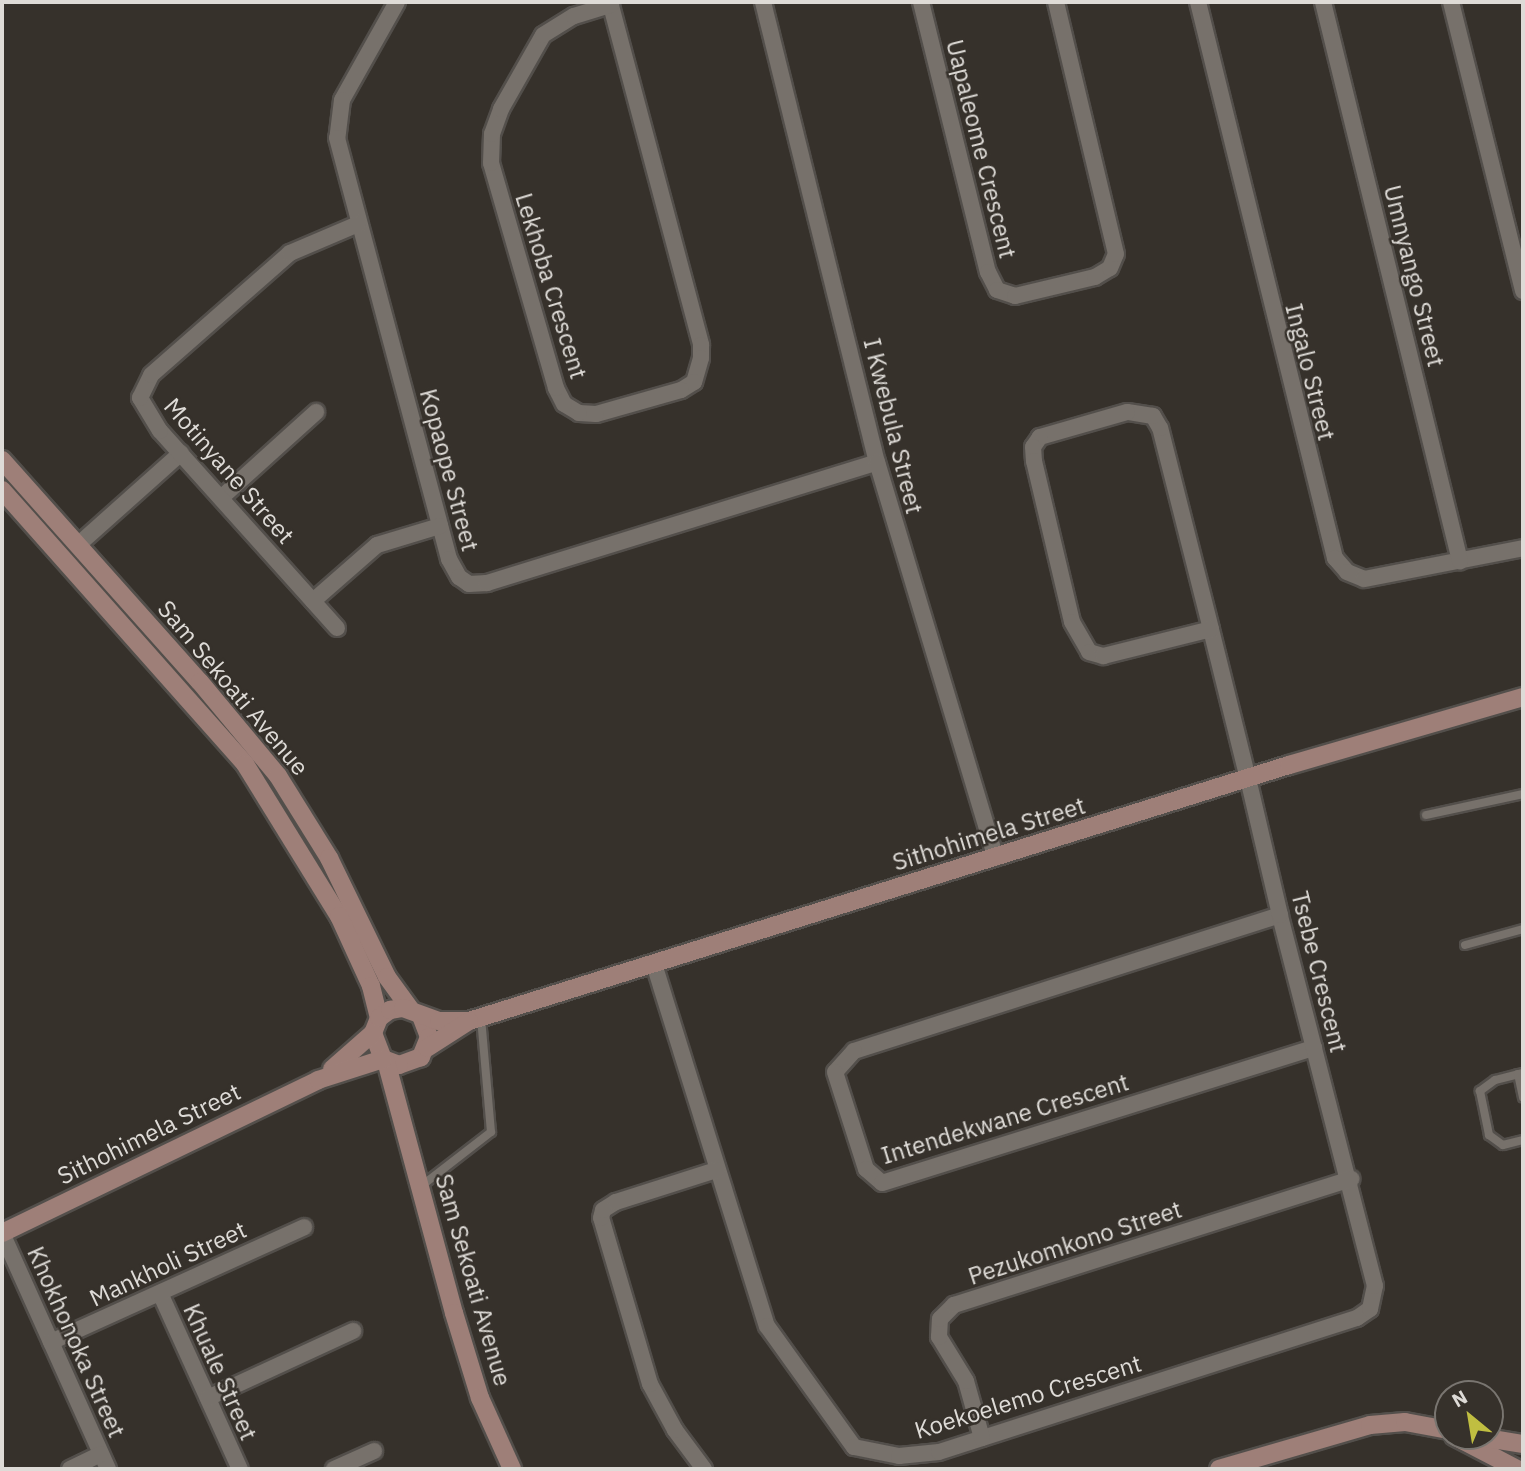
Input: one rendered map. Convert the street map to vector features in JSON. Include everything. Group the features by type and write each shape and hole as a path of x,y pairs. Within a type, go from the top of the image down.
{"street":[{"name":"Kopaope Street","path":"397,2 342,100 335,123 358,224 455,572 470,584 487,583 877,462"},
{"name":"I Kwebula Street","path":"763,2 877,462 996,858"},
{"name":"Uapaleome Crescent","path":"921,2 988,272 998,290 1014,296 1095,277 1110,268 1116,254 1056,2"},
{"name":"Ingalo Street","path":"1198,2 1335,558 1347,572 1364,579 1523,548"},
{"name":"Umnyango Street","path":"1323,2 1460,561"},
{"path":"1451,2 1523,286"},
{"name":"Lekhoba Crescent","path":"611,3 701,358 694,382 681,390 596,414 579,413 564,404 556,388 491,163 492,134 501,109 542,36 574,16 611,3"},
{"name":"Motinyane Street","path":"337,628 181,453 144,409 139,398 144,383 290,253 358,224"},
{"path":"222,498 316,412"},
{"name":"Tsebe Crescent","path":"1211,629 1102,656 1089,652 1072,622 1034,461 1034,447 1040,437 1127,412 1153,416 1160,428 1211,629 1248,779 1280,915 1351,1180 1376,1286 1370,1308 1357,1318"},
{"path":"78,545 181,453"},
{"name":"Sam Sekoati Avenue","path":"2,460 278,776 329,858 387,977 415,1013"},
{"name":"Sam Sekoati Avenue","path":"2,490 245,764 339,916 371,985 376,1026"},
{"path":"313,601 377,545 440,526"},
{"name":"Sithohimela Street","path":"427,1048 475,1019 1248,779 1523,697"},
{"name":"Intendekwane Crescent","path":"1280,915 854,1051 835,1072 866,1169 882,1183 1314,1048"},
{"name":"Koekoelemo Crescent","path":"654,964 764,1320 778,1347 850,1444 898,1463 1357,1318"},
{"path":"398,1100 412,1063 427,1048 429,1031 415,1013 396,1008 376,1026 385,1060 412,1063"},
{"name":"Sithohimela Street","path":"415,1013 475,1019"},
{"name":"Sithohimela Street","path":"318,1080 376,1026"},
{"name":"Sam Sekoati Avenue","path":"385,1060 480,1398 512,1469"},
{"name":"Sithohimela Street","path":"2,1233 318,1080 385,1060"},
{"path":"704,1469 675,1430 650,1384 600,1220 603,1210 616,1202 716,1170"},
{"name":"Pezukomkono Street","path":"982,1437 966,1381 939,1336 940,1319 954,1305 1351,1180"},
{"name":"Mankholi Street","path":"51,1342 304,1227"},
{"name":"Khokhonoka Street","path":"2,1233 105,1462"},
{"name":"Khuale Street","path":"160,1293 240,1469"},
{"path":"208,1398 353,1331"},
{"path":"1219,1469 1370,1425 1405,1422 1434,1429"},
{"path":"1504,1441 1523,1444"},
{"path":"1481,1450 1517,1469"},
{"path":"334,1469 374,1451"},
{"path":"69,1469 105,1462"}],"lane":[{"path":"1426,815 1523,794"},
{"path":"1465,945 1523,929"},
{"path":"420,1187 491,1132 475,1019"},
{"path":"1523,1097 1521,1073 1495,1080 1479,1091 1489,1135 1503,1145 1523,1140"}]}
